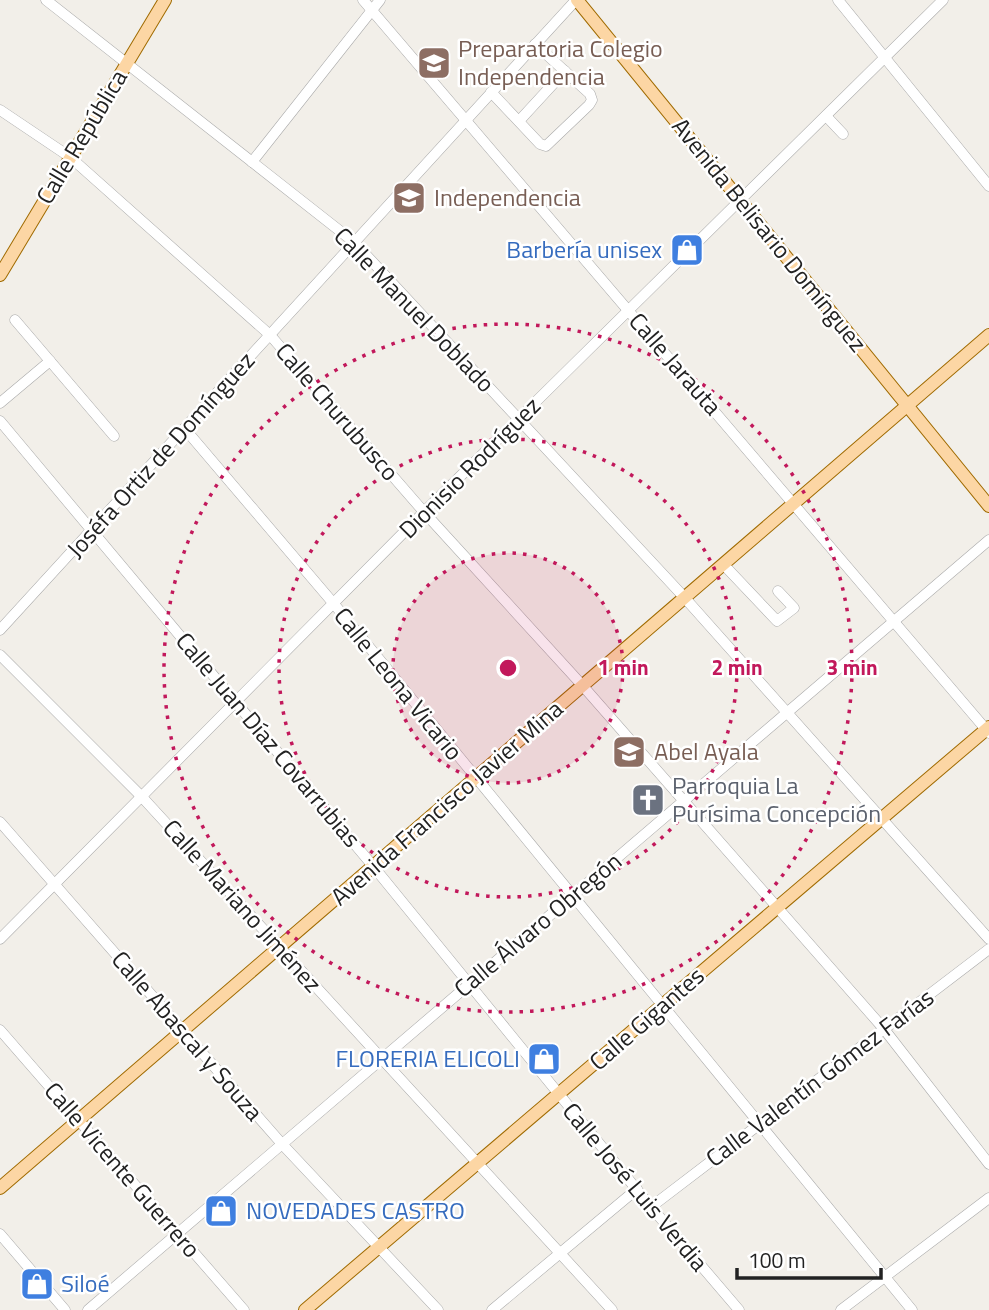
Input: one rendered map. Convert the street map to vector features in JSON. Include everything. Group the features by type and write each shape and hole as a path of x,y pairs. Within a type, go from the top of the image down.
{"main road":[{"name":"Calle República","path":"0,275 165,0"},
{"name":"Avenida Belisario Domínguez","path":"576,0 989,506"},
{"name":"Avenida Francisco Javier Mina","path":"0,1188 989,335"},
{"name":"Calle Gigantes","path":"305,1310 988,730"}],"street":[{"name":"Calle Manuel Doblado","path":"46,0 354,242 684,597 989,939"},
{"name":"Calle Jarauta","path":"363,0 988,730"},
{"path":"252,162 380,0"},
{"name":"Joséfa Ortiz de Domínguez","path":"0,630 576,0"},
{"path":"838,0 989,186"},
{"name":"Dionisio Rodríguez","path":"0,939 424,512 943,0"},
{"path":"491,92 540,144 546,146 592,100 590,94 535,44"},
{"path":"519,121 565,71"},
{"name":"Calle Churubusco","path":"0,110 70,157 270,335 884,1029 989,1164"},
{"path":"826,116 843,134"},
{"path":"15,320 114,436"},
{"path":"0,403 50,361"},
{"name":"Calle Juan Díaz Covarrubias","path":"0,421 373,866 559,1095"},
{"name":"Calle Leona Vicario","path":"185,429 334,604 912,1310"},
{"name":"Calle Álvaro Obregón","path":"88,1310 989,541"},
{"path":"723,564 778,621 794,608 778,591"},
{"name":"Calle Mariano Jiménez","path":"0,655 142,797 612,1310"},
{"name":"Calle Abascal y Souza","path":"0,822 282,1144 438,1310"},
{"name":"Calle Valentín Gómez Farías","path":"651,1207 989,949"},
{"name":"Calle Vicente Guerrero","path":"0,1030 244,1310"},
{"name":"Calle José Luis Verdia","path":"559,1095 739,1310"},
{"path":"492,1310 636,1189"},
{"path":"841,1310 989,1198"},
{"path":"0,1234 65,1310"}],"place":[{"name":"Preparatoria Colegio Independencia","path":"434,63"},
{"name":"Independencia","path":"409,198"},
{"name":"Barbería unisex","path":"687,250"},
{"name":"Abel Ayala","path":"629,752"},
{"name":"Parroquia La Purísima Concepción","path":"648,800"},
{"name":"FLORERIA ELICOLI","path":"544,1059"},
{"name":"NOVEDADES CASTRO","path":"221,1211"},
{"name":"Siloé","path":"37,1284"}]}
